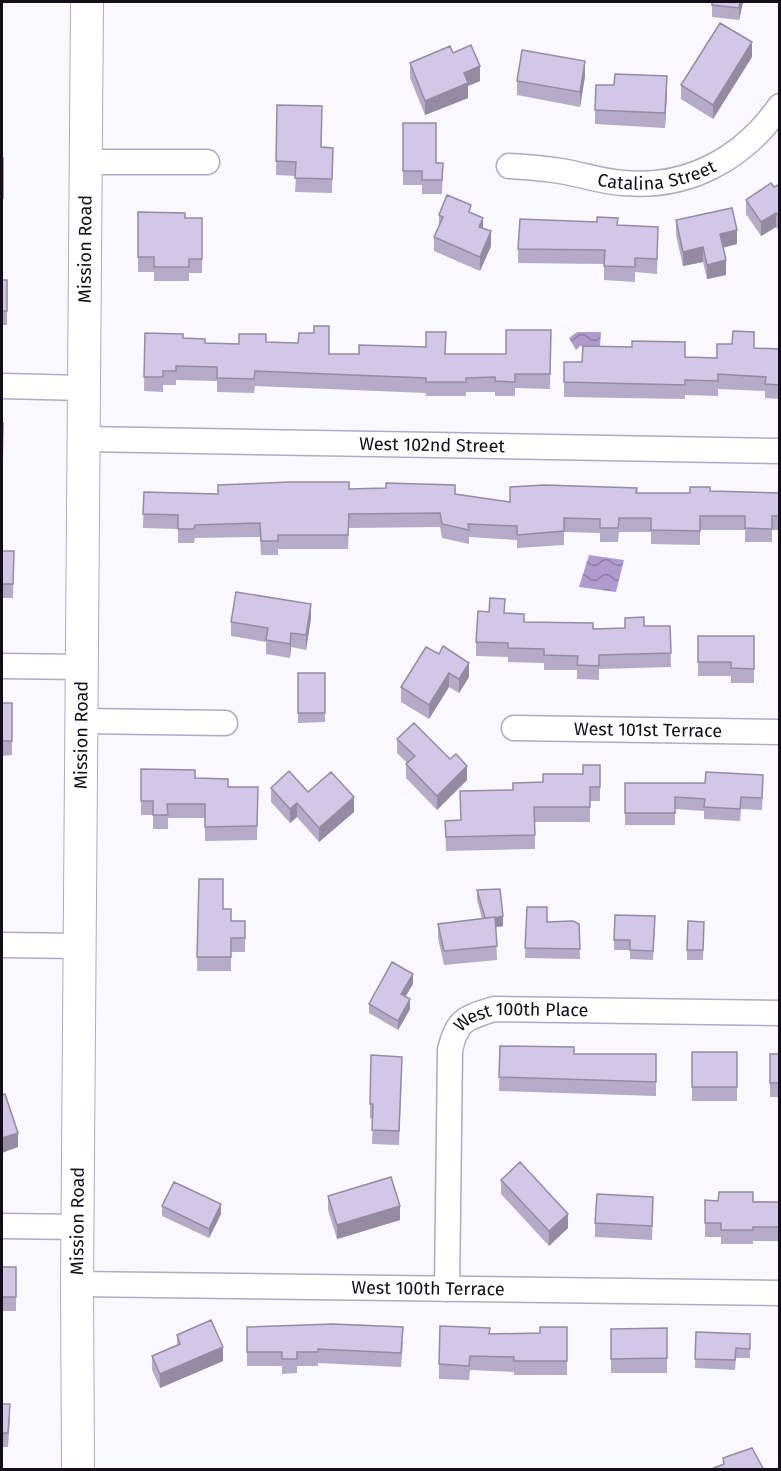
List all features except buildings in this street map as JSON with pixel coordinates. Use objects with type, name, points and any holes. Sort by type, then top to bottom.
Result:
[{"type":"main road","name":"Mission Road","points":[[78,1470],[77,1284],[87,2]]},
{"type":"street","name":"Catalina Street","points":[[509,166],[560,171],[622,183],[670,182],[704,172],[731,158],[768,123],[780,106]]},
{"type":"street","points":[[86,162],[207,162]]},
{"type":"street","points":[[2,386],[84,388]]},
{"type":"street","name":"West 102nd Street","points":[[84,439],[780,451]]},
{"type":"street","points":[[2,666],[83,667]]},
{"type":"street","points":[[82,721],[225,723]]},
{"type":"street","name":"West 101st Terrace","points":[[514,728],[780,732]]},
{"type":"street","points":[[2,945],[80,946]]},
{"type":"street","name":"West 100th Place","points":[[447,1289],[450,1050],[454,1032],[465,1018],[494,1009],[780,1013]]},
{"type":"street","points":[[2,1226],[78,1227]]},
{"type":"street","name":"West 100th Terrace","points":[[77,1284],[780,1293]]},
{"type":"water","points":[[577,332],[601,332],[600,347],[580,346],[576,350],[569,338]]},
{"type":"water","points":[[589,555],[624,560],[616,592],[579,587]]}]
